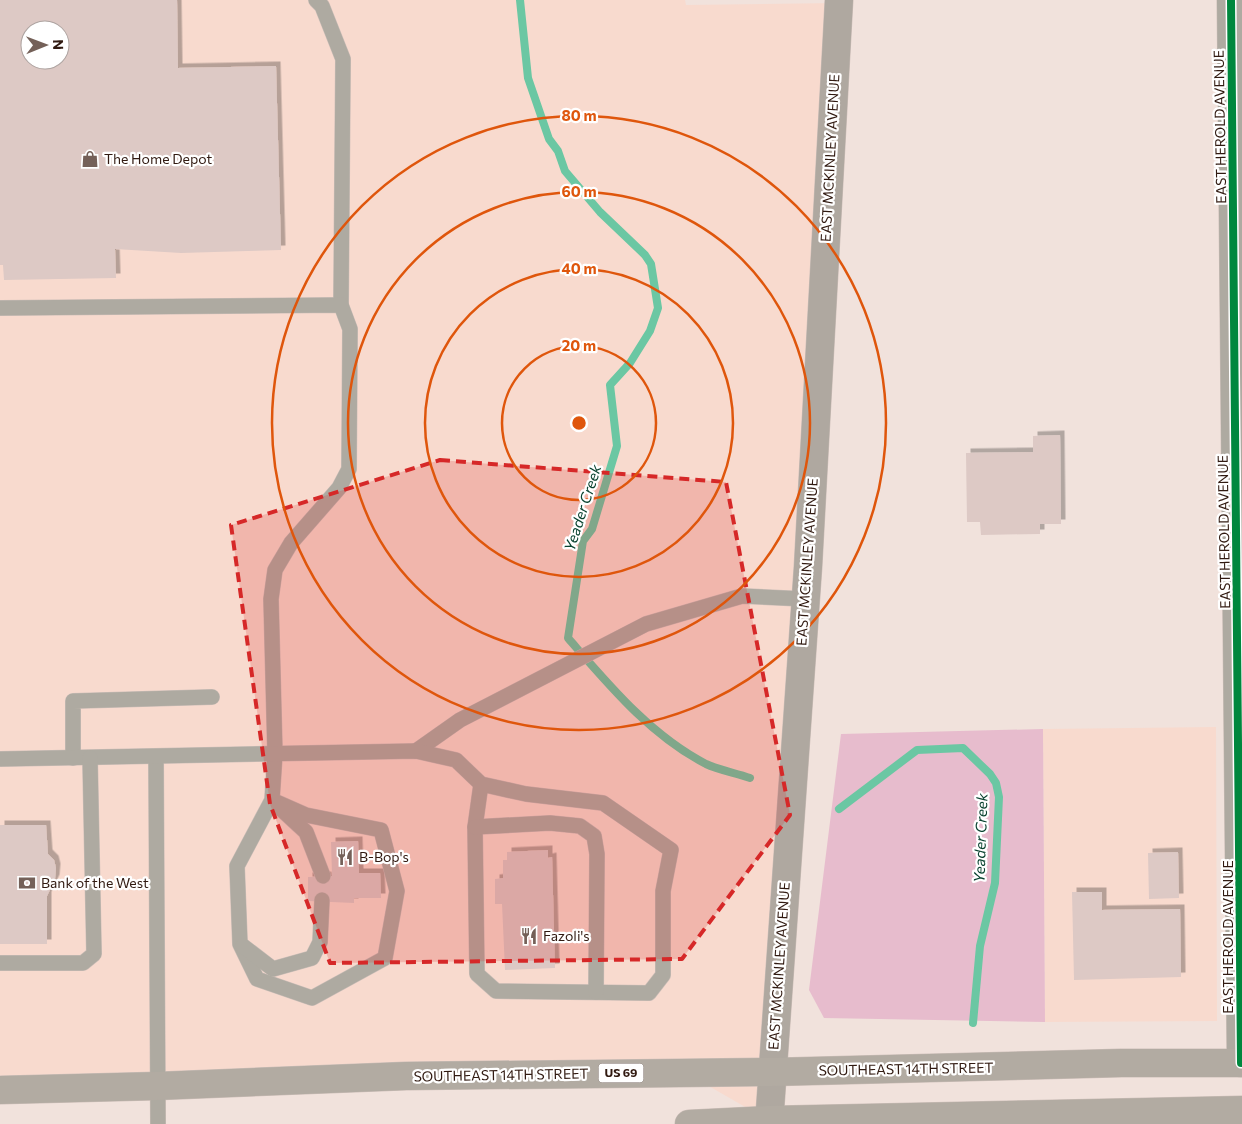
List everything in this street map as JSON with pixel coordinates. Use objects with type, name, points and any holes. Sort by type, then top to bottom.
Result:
[{"type":"main road","name":"EAST MCKINLEY AVENUE","points":[[769,1122],[805,598],[839,0]]},
{"type":"main road","name":"SOUTHEAST 14TH STREET","points":[[0,1090],[406,1076],[772,1072],[1121,1063],[1242,1063]]},
{"type":"main road","points":[[689,1124],[1242,1110]]},
{"type":"street","name":"EAST HEROLD AVENUE","points":[[1231,0],[1242,1063]]},
{"type":"lane","points":[[272,800],[306,815],[381,830],[397,891],[385,958],[312,998],[257,979],[240,944],[238,866],[272,800],[275,754],[271,599],[275,570],[291,543],[339,488],[349,469],[350,329],[341,305],[343,59],[322,6],[316,0]]},
{"type":"lane","points":[[0,308],[341,305]]},
{"type":"lane","points":[[416,751],[460,720],[646,624],[742,596],[805,598]]},
{"type":"lane","points":[[73,758],[73,701],[212,697]]},
{"type":"lane","points":[[0,759],[416,751],[456,760],[481,784],[526,794],[603,803],[671,850],[662,890],[663,974],[649,993],[496,991],[477,974],[475,827],[481,784]]},
{"type":"lane","points":[[156,757],[158,1124]]},
{"type":"lane","points":[[0,963],[83,964],[94,954],[90,758]]},
{"type":"lane","points":[[272,800],[306,832],[323,876]]},
{"type":"lane","points":[[475,827],[550,823],[580,826],[594,836],[597,854],[596,992]]},
{"type":"lane","points":[[240,944],[273,969],[312,958],[320,942],[322,900]]},
{"type":"highlighted area","points":[[440,460],[726,482],[790,815],[682,959],[330,963],[270,804],[231,525]]},
{"type":"shaded area","points":[[0,0],[685,0],[686,5],[839,3],[769,1120],[1242,1109],[1242,1124],[689,1124],[768,1120],[686,1073],[0,1090]]},
{"type":"shaded area","points":[[1216,727],[1217,1021],[1045,1022],[1043,729]]},
{"type":"shaded area","points":[[1043,729],[1045,1022],[824,1018],[809,990],[841,734]]},
{"type":"building","name":"The Home Depot","points":[[0,0],[177,0],[178,68],[276,66],[281,250],[181,253],[115,249],[116,278],[4,280],[3,265],[0,265]]},
{"type":"building","points":[[1060,435],[1061,524],[1040,524],[1040,534],[981,535],[980,522],[967,522],[966,453],[1033,452],[1033,436]]},
{"type":"building","name":"Bank of the West","points":[[0,825],[46,825],[48,854],[54,860],[56,868],[55,879],[47,896],[47,944],[0,944]]},
{"type":"building","name":"B-Bop's","points":[[358,841],[359,873],[380,873],[381,898],[354,898],[354,903],[308,901],[308,877],[332,876],[331,842]]},
{"type":"building","name":"Fazoli's","points":[[548,850],[548,858],[552,857],[555,968],[505,970],[502,904],[495,904],[495,879],[503,878],[503,860],[507,860],[507,852]]},
{"type":"building","points":[[1178,852],[1179,898],[1149,899],[1148,853]]},
{"type":"building","points":[[1072,892],[1102,892],[1102,910],[1180,909],[1181,977],[1074,980]]},
{"type":"waterway","name":"Yeader Creek","points":[[520,0],[528,78],[549,139],[558,151],[565,171],[600,212],[645,255],[651,264],[658,308],[650,331],[630,363],[610,385],[617,446],[592,529],[583,541],[568,638],[631,708],[667,739],[706,764],[750,778]]},
{"type":"waterway","name":"Yeader Creek","points":[[839,809],[917,750],[963,748],[990,774],[996,783],[999,797],[995,883],[980,946],[973,1023]]},
{"type":"cycle path","points":[[1231,0],[1241,1063]]},
{"type":"place","name":"The Home Depot","points":[[90,159]]},
{"type":"place","name":"B-Bop's","points":[[345,857]]},
{"type":"place","name":"Bank of the West","points":[[27,883]]},
{"type":"place","name":"Fazoli's","points":[[529,936]]}]
